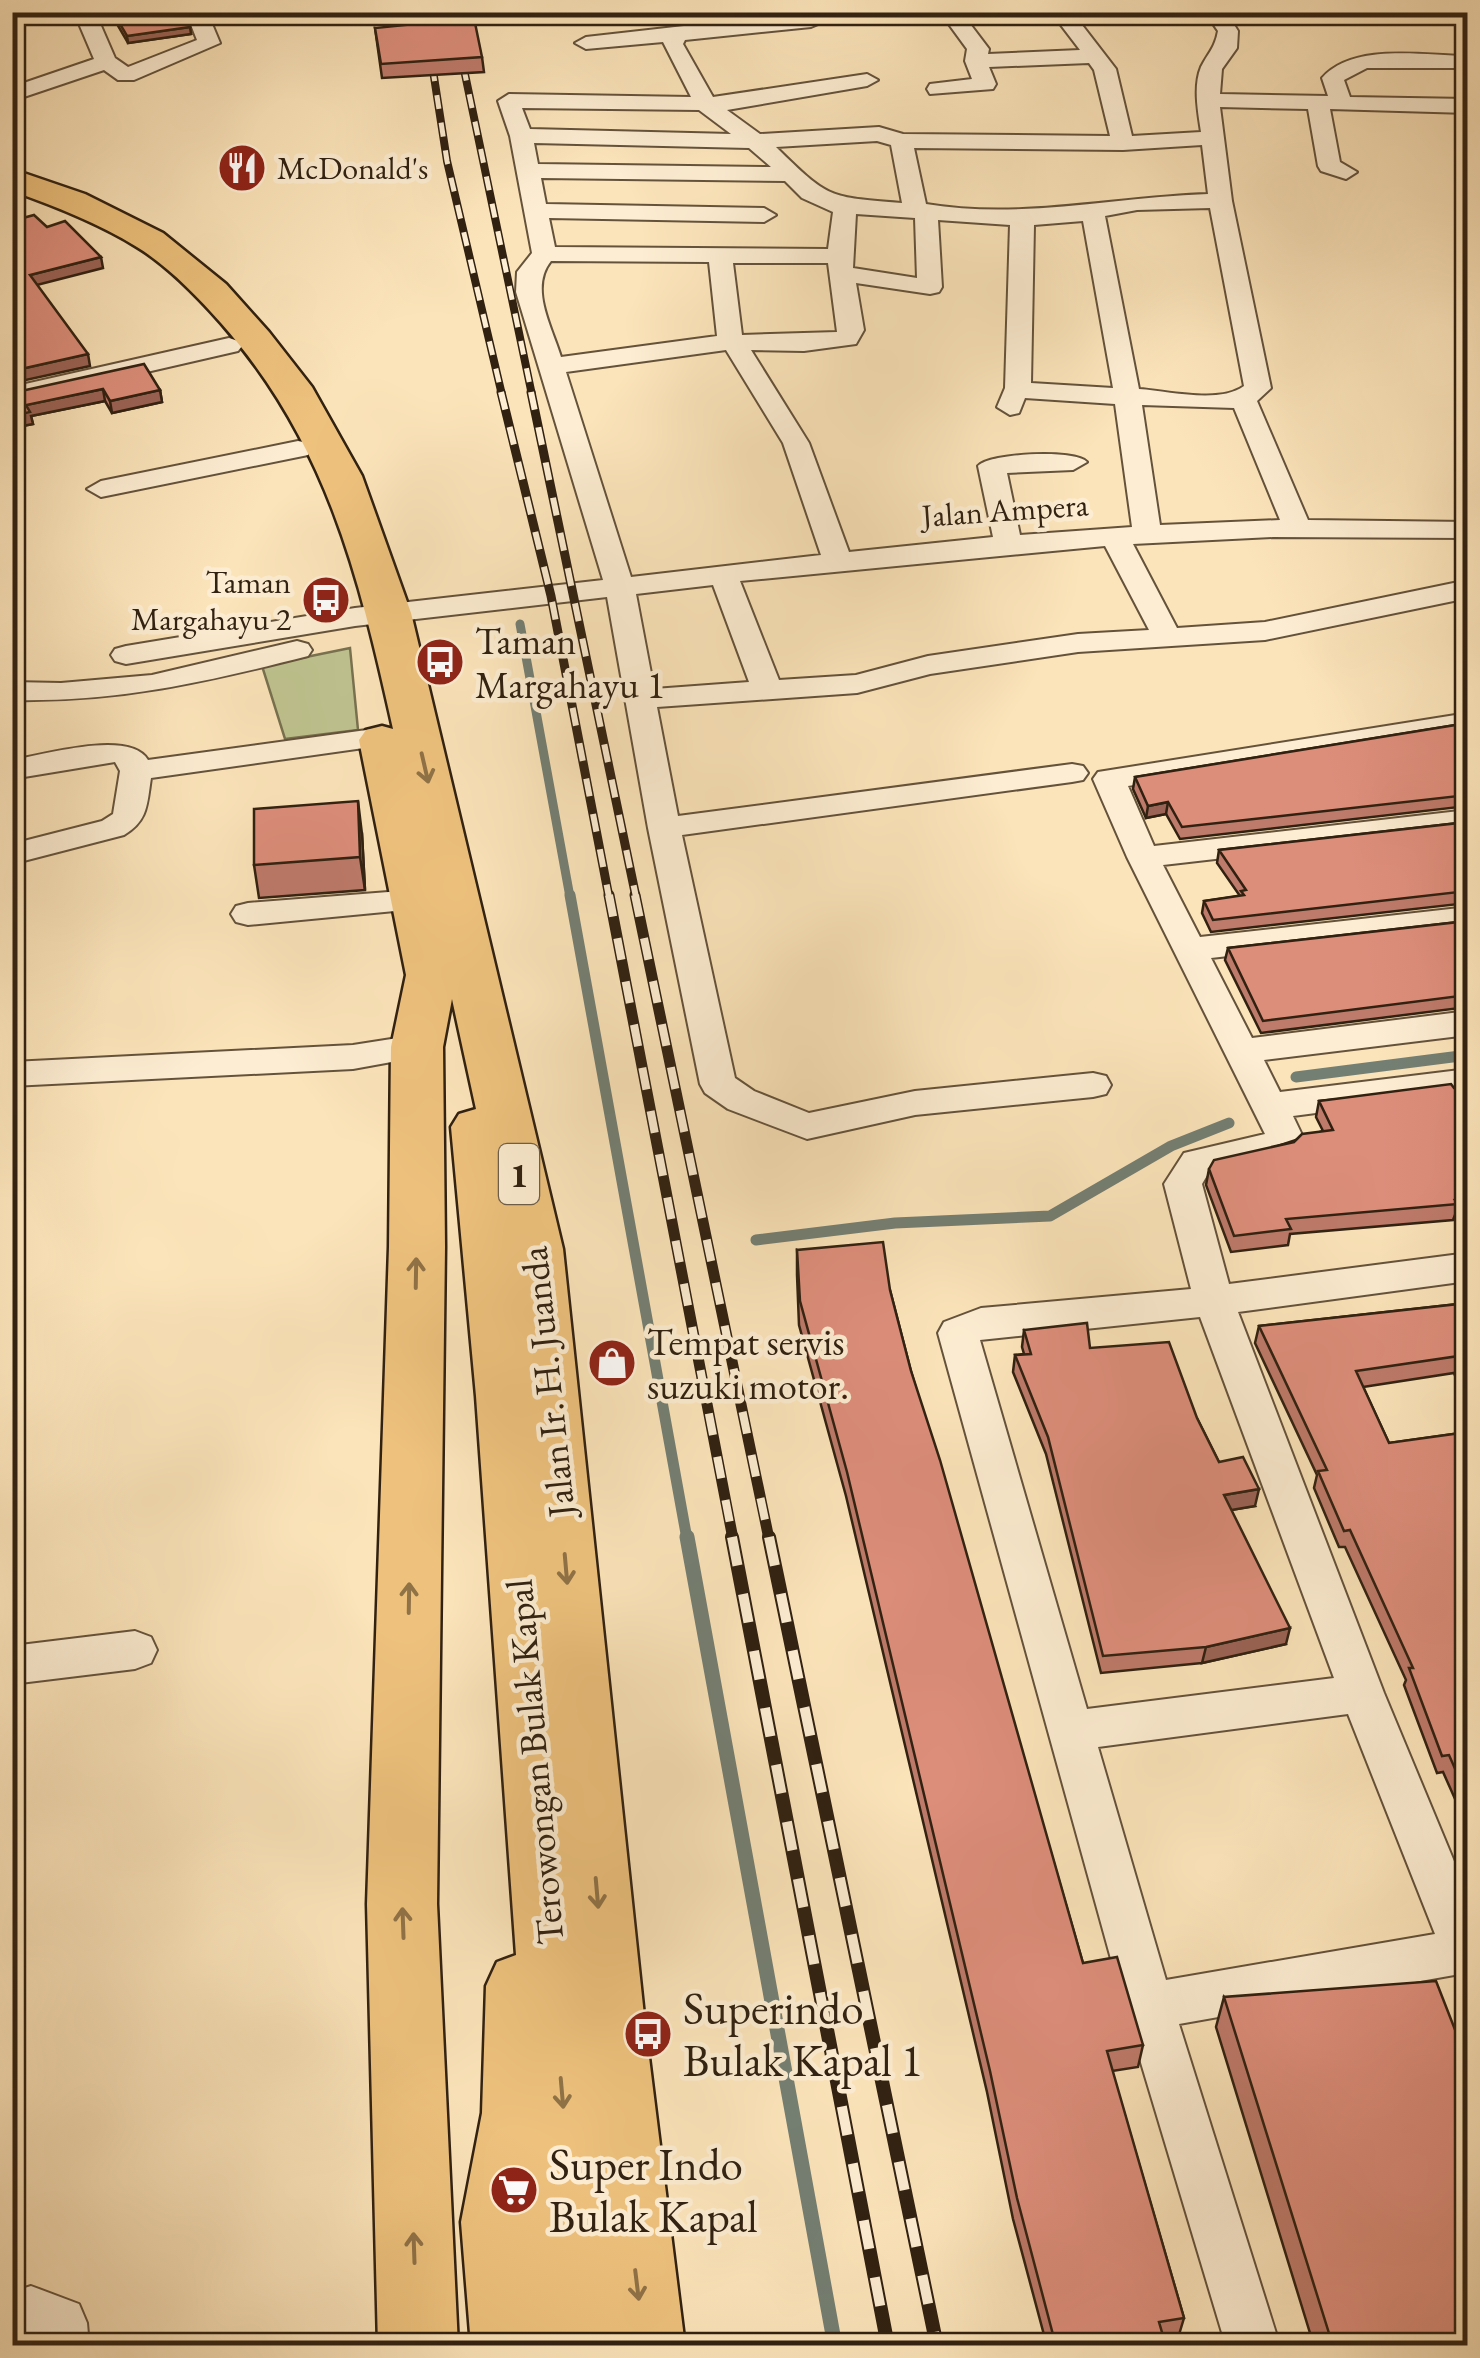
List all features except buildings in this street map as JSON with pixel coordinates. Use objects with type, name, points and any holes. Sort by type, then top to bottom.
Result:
[{"type":"highway","name":"Jalan Ir. H. Juanda","points":[[30,192],[111,237],[159,270],[229,346],[298,449],[370,622],[382,737],[433,891],[535,1249],[611,2044],[645,2346]]},
{"type":"highway","name":"Jalan Ir. H. Juanda","points":[[30,192],[151,240],[212,292],[293,387],[334,460],[433,891],[431,974],[385,1053],[417,1247],[402,1904],[418,2346]]},
{"type":"highway","name":"Terowongan Bulak Kapal","points":[[433,891],[506,1396],[584,2346]]},
{"type":"highway","name":"Terowongan Bulak Kapal","points":[[431,974],[479,1243],[499,1413],[523,2013],[519,2113],[500,2222],[512,2346]]},
{"type":"street","points":[[84,12],[106,62],[126,74],[209,44],[196,12]]},
{"type":"street","points":[[586,43],[683,25],[811,21],[820,19],[820,12]]},
{"type":"street","points":[[938,88],[985,84],[976,61],[978,49],[950,12]]},
{"type":"street","points":[[1061,12],[1112,84],[1123,143]]},
{"type":"street","points":[[1022,218],[1014,398],[1243,399],[1258,388],[1220,202],[1208,100],[1211,69],[1226,48],[1228,31],[1215,12]]},
{"type":"street","points":[[683,25],[672,44],[706,105],[823,202],[1022,218],[1093,213],[1137,203],[1220,202]]},
{"type":"street","points":[[976,61],[1092,56]]},
{"type":"street","points":[[12,95],[106,62]]},
{"type":"street","points":[[1346,172],[1330,166],[1333,78],[1353,65],[1468,62]]},
{"type":"street","points":[[867,80],[706,105],[509,101],[521,136],[544,254],[529,272],[528,292],[620,587],[664,828],[718,1084],[741,1100],[806,1126],[915,1104],[1093,1086]]},
{"type":"street","points":[[1208,100],[1468,106]]},
{"type":"street","points":[[521,136],[754,141],[879,134],[901,141],[1123,143],[1214,138]]},
{"type":"street","points":[[544,254],[765,253],[841,265],[930,287],[921,210],[901,141]]},
{"type":"street","points":[[528,171],[790,174]]},
{"type":"street","points":[[764,174],[765,253]]},
{"type":"street","points":[[551,366],[732,342],[804,343],[847,338],[851,330],[841,265],[845,206]]},
{"type":"street","points":[[537,211],[764,215]]},
{"type":"street","points":[[1093,213],[1128,399],[1147,536]]},
{"type":"street","points":[[720,254],[726,327],[796,443],[836,558]]},
{"type":"street","points":[[12,395],[229,346]]},
{"type":"street","points":[[1243,399],[1298,530]]},
{"type":"street","points":[[101,489],[298,449]]},
{"type":"street","points":[[1008,544],[992,466],[1073,462]]},
{"type":"street","name":"Jalan Ampera","points":[[370,622],[836,558],[1114,537],[1370,526],[1468,530]]},
{"type":"street","points":[[1114,537],[1166,636]]},
{"type":"street","points":[[724,574],[768,692]]},
{"type":"street","points":[[640,699],[857,684],[928,665],[1078,643],[1265,631],[1468,590]]},
{"type":"street","points":[[126,655],[370,622]]},
{"type":"street","points":[[12,690],[61,692],[152,684],[370,622]]},
{"type":"street","points":[[1090,776],[1121,758],[1182,745],[1383,711],[1468,703]]},
{"type":"street","points":[[664,828],[1090,776],[1468,722]]},
{"type":"street","points":[[136,771],[382,737]]},
{"type":"street","points":[[12,770],[119,752],[132,758],[136,771],[128,819],[112,828],[12,854]]},
{"type":"street","points":[[1090,776],[1143,857],[1285,1136],[1282,1141],[1197,1162],[1183,1184],[1214,1300],[1362,1693],[1467,1954],[1149,2006]]},
{"type":"street","points":[[1143,857],[1468,820]]},
{"type":"street","points":[[248,914],[433,891]]},
{"type":"street","points":[[1189,949],[1468,918]]},
{"type":"street","points":[[1242,1051],[1468,1023]]},
{"type":"street","points":[[12,1074],[385,1053]]},
{"type":"street","points":[[1271,1106],[1468,1080]]},
{"type":"street","points":[[1253,2346],[1149,2006],[958,1333],[981,1322],[1214,1300],[1468,1267]]},
{"type":"street","points":[[12,1665],[135,1650]]},
{"type":"street","points":[[1070,1731],[1362,1693]]},
{"type":"street","points":[[12,2319],[32,2312],[60,2323],[62,2346]]},
{"type":"green space","points":[[350,648],[358,730],[285,739],[262,666]]},
{"type":"waterway","points":[[520,624],[570,897]]},
{"type":"waterway","points":[[570,895],[687,1539]]},
{"type":"waterway","points":[[1296,1077],[1468,1055]]},
{"type":"waterway","points":[[756,1240],[895,1223],[1050,1216],[1171,1146],[1229,1123]]},
{"type":"waterway","points":[[687,1537],[835,2346]]},
{"type":"railway","points":[[424,12],[447,161],[502,395]]},
{"type":"railway","points":[[452,12],[532,395]]},
{"type":"railway","points":[[501,392],[551,596],[609,897]]},
{"type":"railway","points":[[531,392],[636,897]]},
{"type":"railway","points":[[609,895],[733,1539]]},
{"type":"railway","points":[[635,895],[769,1539]]},
{"type":"railway","points":[[732,1537],[888,2346]]},
{"type":"railway","points":[[769,1537],[937,2346]]},
{"type":"place","name":"McDonald's","points":[[242,168]]},
{"type":"place","name":"Taman Margahayu 2","points":[[326,600]]},
{"type":"place","name":"Taman Margahayu 1","points":[[440,662]]},
{"type":"place","name":"Tempat servis suzuki motor.","points":[[612,1363]]},
{"type":"place","name":"Superindo Bulak Kapal 1","points":[[648,2034]]},
{"type":"place","name":"Super Indo Bulak Kapal","points":[[514,2190]]}]
